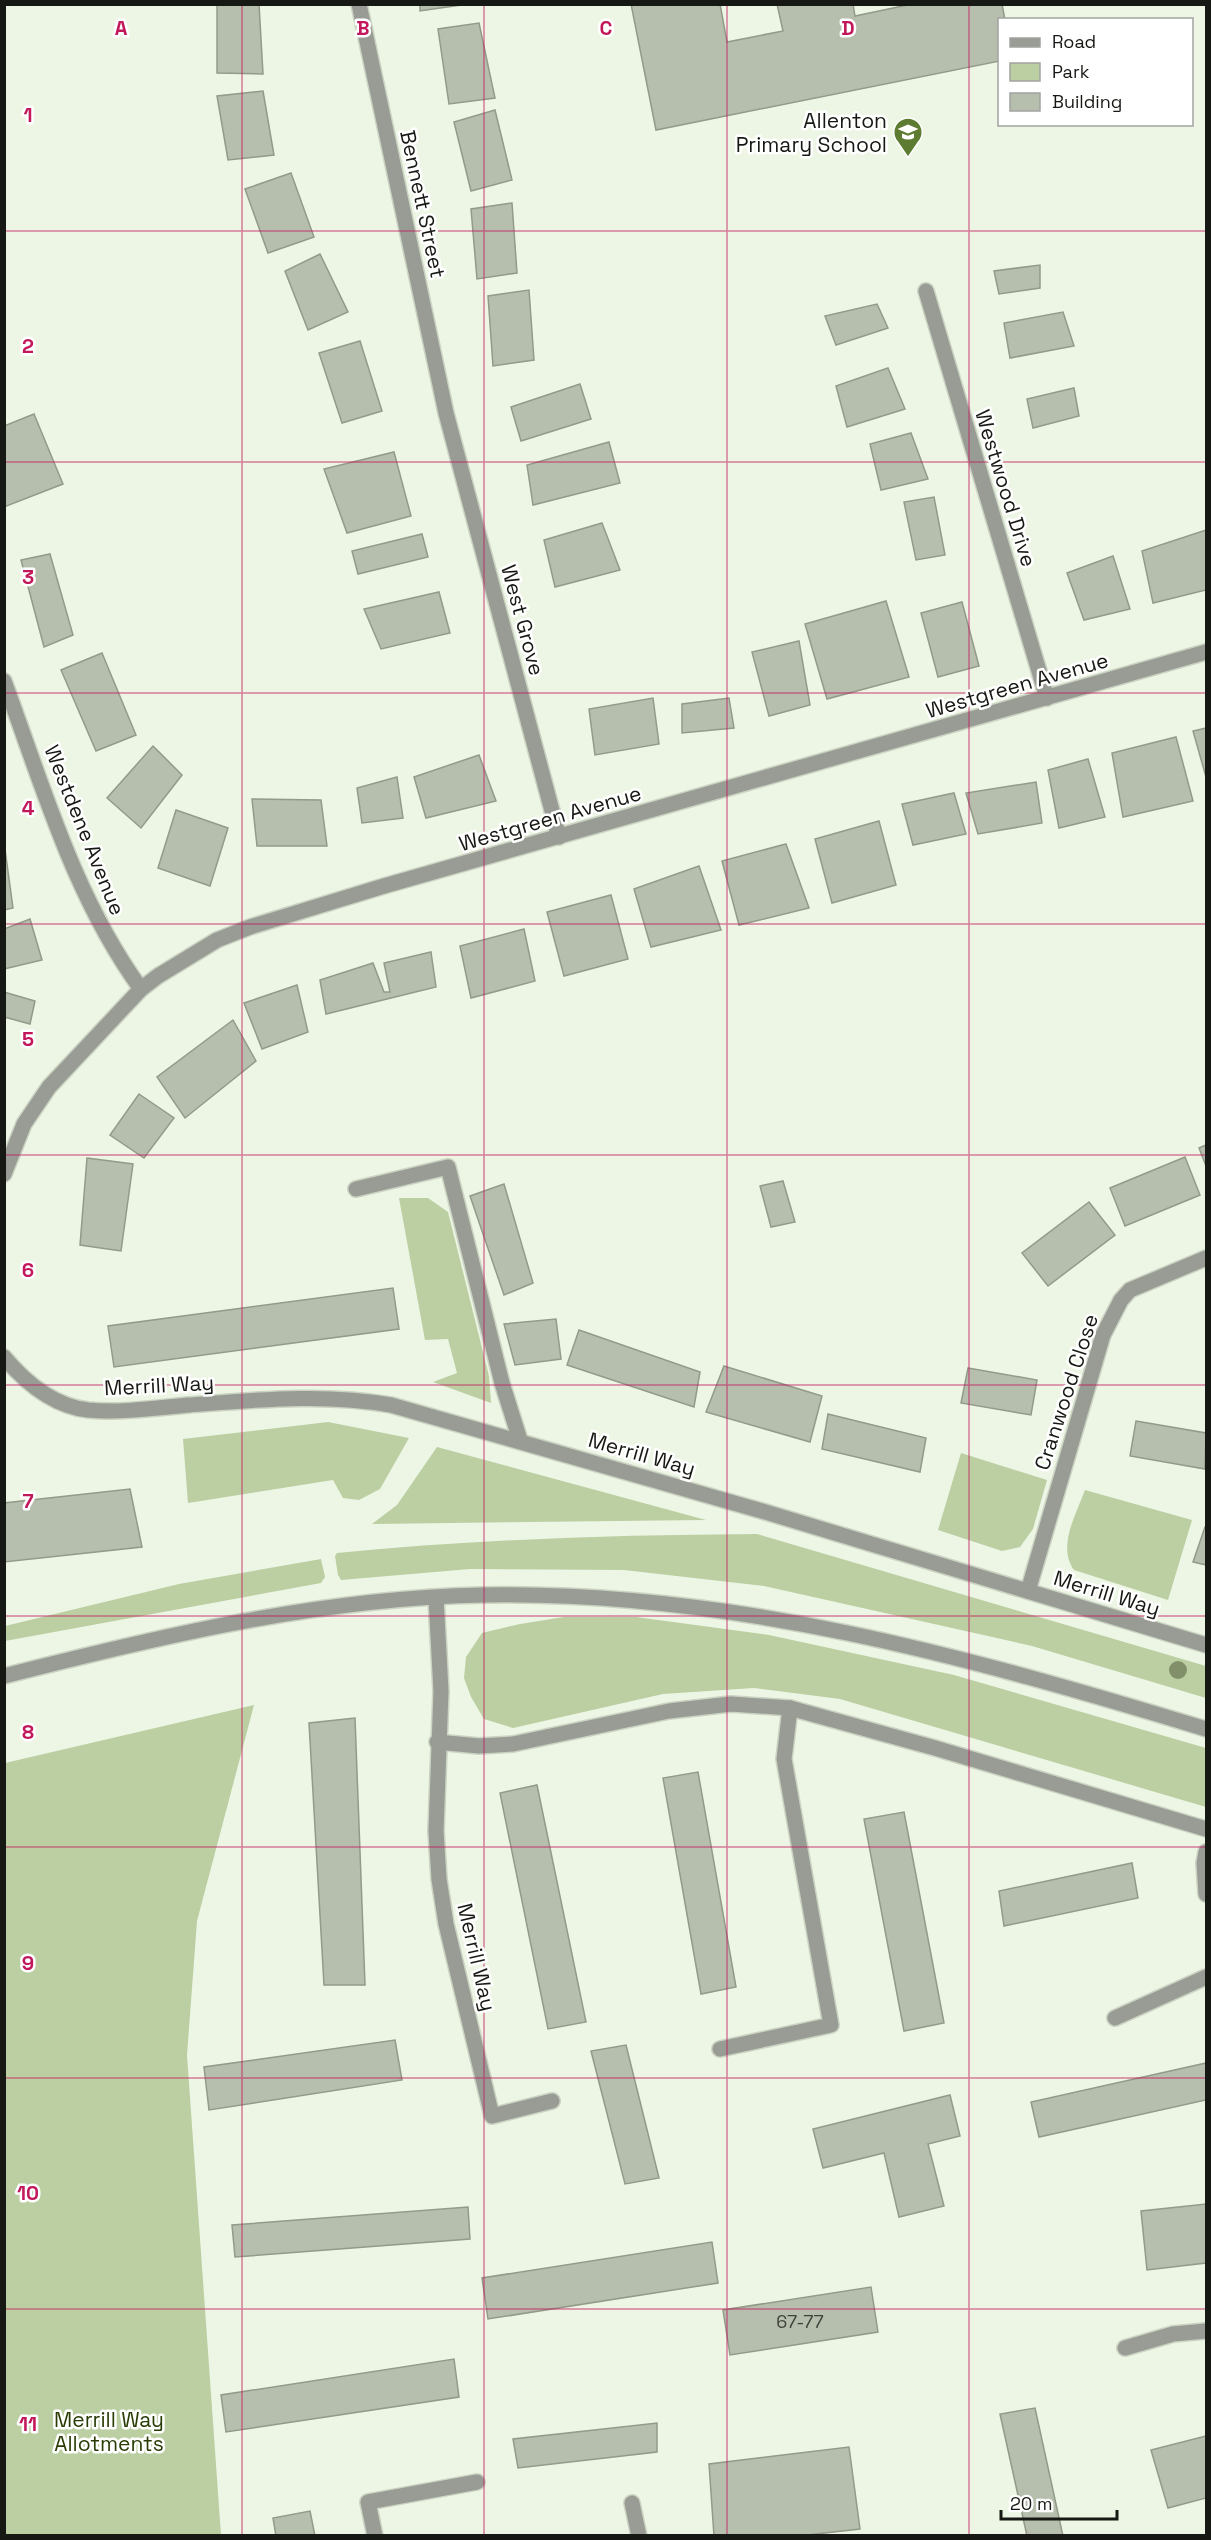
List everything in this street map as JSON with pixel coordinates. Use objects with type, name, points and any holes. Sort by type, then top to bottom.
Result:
[{"type":"street","name":"Bennett Street","points":[[359,4],[446,413]]},
{"type":"street","name":"Westwood Drive","points":[[926,291],[1047,698]]},
{"type":"street","name":"West Grove","points":[[446,413],[559,837]]},
{"type":"street","name":"Westgreen Avenue","points":[[4,1174],[24,1124],[33,1108],[50,1087],[141,988],[187,956],[217,940],[250,927],[395,883],[1206,652]]},
{"type":"street","name":"Westdene Avenue","points":[[4,681],[82,890],[121,961],[141,988]]},
{"type":"street","points":[[356,1189],[448,1167],[502,1383],[520,1440]]},
{"type":"street","name":"Cranwood Close","points":[[1028,1591],[1100,1346],[1112,1315],[1130,1290],[1206,1258]]},
{"type":"street","name":"Merrill Way","points":[[4,1357],[23,1377],[53,1397],[87,1410],[129,1410],[279,1400],[358,1399],[430,1414],[1206,1645]]},
{"type":"street","points":[[4,1676],[122,1646],[316,1610],[482,1595],[626,1600],[700,1606],[814,1624],[917,1647],[1120,1702],[1206,1729]]},
{"type":"street","name":"Merrill Way","points":[[436,1598],[441,1691],[436,1831],[439,1879],[446,1924],[492,2116],[552,2101]]},
{"type":"street","points":[[438,1742],[479,1746],[513,1744],[669,1712],[730,1704],[790,1708],[934,1748],[1206,1829]]},
{"type":"street","points":[[720,2049],[831,2025],[784,1759],[790,1708]]},
{"type":"street","points":[[1206,1852],[1204,1863],[1206,1894]]},
{"type":"street","points":[[1115,2018],[1206,1977]]},
{"type":"street","points":[[1125,2348],[1173,2334],[1206,2331]]},
{"type":"street","points":[[375,2535],[368,2502],[477,2482]]},
{"type":"street","points":[[632,2503],[639,2535]]},
{"type":"green space","points":[[399,1198],[428,1198],[448,1212],[489,1376],[491,1403],[433,1382],[457,1373],[448,1339],[425,1340]]},
{"type":"green space","points":[[328,1422],[409,1438],[380,1489],[359,1500],[343,1498],[333,1480],[188,1503],[183,1439]]},
{"type":"green space","points":[[437,1447],[706,1520],[372,1524],[397,1505]]},
{"type":"green space","points":[[961,1453],[1047,1480],[1033,1529],[1020,1547],[1002,1551],[938,1530]]},
{"type":"green space","points":[[1085,1490],[1192,1520],[1168,1600],[1074,1570],[1069,1561],[1068,1541],[1073,1520]]},
{"type":"green space","points":[[757,1534],[1206,1666],[1206,1698],[1032,1646],[764,1586],[624,1570],[470,1569],[341,1580],[335,1556],[337,1553],[389,1548],[494,1541]]},
{"type":"green space","points":[[321,1559],[325,1577],[321,1583],[5,1641],[5,1626],[179,1584]]},
{"type":"green space","points":[[564,1617],[636,1617],[769,1635],[954,1675],[1206,1748],[1206,1807],[840,1699],[754,1688],[663,1694],[513,1728],[484,1719],[471,1697],[464,1678],[466,1657],[482,1633]]},
{"type":"green space","name":"Merrill Way Allotments","points":[[254,1705],[197,1921],[187,2055],[221,2535],[5,2535],[5,1763]]},
{"type":"building","points":[[217,4],[259,4],[263,74],[217,73]]},
{"type":"building","points":[[420,4],[461,4],[461,5],[420,11]]},
{"type":"building","points":[[631,4],[720,4],[727,42],[783,31],[777,4],[853,4],[855,16],[912,4],[1002,4],[1005,18],[998,18],[998,61],[656,130]]},
{"type":"building","points":[[479,23],[495,98],[449,104],[438,29]]},
{"type":"building","points":[[263,91],[274,155],[228,160],[217,96]]},
{"type":"building","points":[[495,110],[512,180],[471,191],[454,122]]},
{"type":"building","points":[[291,173],[314,237],[268,253],[245,189]]},
{"type":"building","points":[[512,203],[517,273],[477,279],[471,209]]},
{"type":"building","points":[[320,254],[348,312],[308,330],[285,271]]},
{"type":"building","points":[[1040,265],[1040,288],[999,294],[994,271]]},
{"type":"building","points":[[529,290],[534,360],[493,366],[488,296]]},
{"type":"building","points":[[877,304],[888,328],[836,345],[825,316]]},
{"type":"building","points":[[1063,312],[1074,346],[1010,358],[1004,323]]},
{"type":"building","points":[[360,341],[382,411],[342,423],[319,353]]},
{"type":"building","points":[[888,368],[905,409],[847,427],[836,386]]},
{"type":"building","points":[[580,384],[591,419],[521,441],[511,407]]},
{"type":"building","points":[[1074,388],[1079,416],[1033,428],[1027,399]]},
{"type":"building","points":[[34,414],[63,484],[4,507],[4,426]]},
{"type":"building","points":[[911,433],[928,479],[881,490],[870,444]]},
{"type":"building","points":[[609,442],[620,483],[533,505],[527,465]]},
{"type":"building","points":[[394,452],[411,516],[347,533],[324,469]]},
{"type":"building","points":[[934,497],[945,555],[916,560],[904,502]]},
{"type":"building","points":[[602,523],[620,570],[555,587],[544,540]]},
{"type":"building","points":[[1206,530],[1206,590],[1153,603],[1142,551]]},
{"type":"building","points":[[422,534],[428,557],[358,574],[352,551]]},
{"type":"building","points":[[50,554],[73,635],[44,647],[21,560]]},
{"type":"building","points":[[1113,556],[1130,609],[1084,620],[1067,573]]},
{"type":"building","points":[[439,592],[450,633],[381,649],[364,609]]},
{"type":"building","points":[[886,601],[909,677],[827,699],[805,624]]},
{"type":"building","points":[[962,602],[979,666],[938,677],[921,613]]},
{"type":"building","points":[[799,641],[810,705],[769,716],[752,652]]},
{"type":"building","points":[[102,653],[136,735],[96,751],[61,670]]},
{"type":"building","points":[[653,698],[659,744],[595,755],[589,709]]},
{"type":"building","points":[[729,698],[734,728],[682,733],[682,704]]},
{"type":"building","points":[[1206,728],[1206,777],[1193,731]]},
{"type":"building","points":[[1176,737],[1193,801],[1123,817],[1112,753]]},
{"type":"building","points":[[153,746],[182,775],[141,828],[107,798]]},
{"type":"building","points":[[479,755],[496,801],[426,818],[414,777]]},
{"type":"building","points":[[1088,759],[1105,817],[1059,828],[1048,770]]},
{"type":"building","points":[[397,777],[403,818],[362,823],[357,788]]},
{"type":"building","points":[[1036,782],[1042,823],[978,834],[966,793]]},
{"type":"building","points":[[954,793],[966,834],[913,845],[902,804]]},
{"type":"building","points":[[252,799],[321,800],[327,846],[257,846]]},
{"type":"building","points":[[176,810],[228,828],[210,886],[158,868]]},
{"type":"building","points":[[879,821],[896,885],[832,903],[815,839]]},
{"type":"building","points":[[4,842],[13,908],[4,910]]},
{"type":"building","points":[[786,844],[809,908],[739,925],[722,861]]},
{"type":"building","points":[[699,866],[721,930],[651,947],[634,889]]},
{"type":"building","points":[[611,895],[628,959],[564,976],[547,912]]},
{"type":"building","points":[[30,919],[42,960],[4,969],[4,929]]},
{"type":"building","points":[[524,929],[535,981],[471,998],[460,946]]},
{"type":"building","points":[[431,952],[436,987],[326,1014],[320,980],[373,963],[384,992],[390,992],[384,963]]},
{"type":"building","points":[[297,985],[308,1032],[262,1049],[244,1003]]},
{"type":"building","points":[[4,992],[35,1001],[30,1024],[4,1017]]},
{"type":"building","points":[[233,1020],[256,1061],[185,1118],[157,1077]]},
{"type":"building","points":[[139,1094],[174,1118],[144,1158],[110,1135]]},
{"type":"building","points":[[1206,1145],[1206,1166],[1199,1148]]},
{"type":"building","points":[[1185,1157],[1200,1195],[1125,1226],[1110,1188]]},
{"type":"building","points":[[87,1158],[133,1164],[121,1251],[80,1245]]},
{"type":"building","points":[[783,1181],[795,1222],[771,1227],[760,1186]]},
{"type":"building","points":[[504,1184],[533,1283],[504,1295],[470,1196]]},
{"type":"building","points":[[1089,1202],[1115,1235],[1048,1286],[1022,1253]]},
{"type":"building","points":[[393,1288],[399,1329],[114,1367],[108,1326]]},
{"type":"building","points":[[556,1319],[561,1359],[515,1365],[504,1324]]},
{"type":"building","points":[[579,1330],[700,1372],[694,1407],[567,1365]]},
{"type":"building","points":[[724,1366],[822,1396],[810,1442],[706,1412]]},
{"type":"building","points":[[968,1368],[1037,1380],[1031,1415],[961,1403]]},
{"type":"building","points":[[828,1414],[926,1438],[920,1472],[822,1449]]},
{"type":"building","points":[[1136,1421],[1206,1433],[1205,1469],[1130,1456]]},
{"type":"building","points":[[130,1489],[142,1547],[4,1562],[4,1503]]},
{"type":"building","points":[[1206,1527],[1206,1565],[1193,1562]]},
{"type":"building","points":[[355,1718],[365,1985],[324,1985],[309,1723]]},
{"type":"building","points":[[698,1772],[736,1987],[701,1994],[663,1778]]},
{"type":"building","points":[[537,1785],[586,2022],[548,2029],[500,1793]]},
{"type":"building","points":[[904,1812],[944,2023],[904,2031],[864,1819]]},
{"type":"building","points":[[1132,1863],[1138,1898],[1004,1926],[999,1891]]},
{"type":"building","points":[[395,2040],[402,2080],[209,2110],[204,2067]]},
{"type":"building","points":[[626,2045],[659,2178],[625,2184],[591,2051]]},
{"type":"building","points":[[1206,2063],[1206,2100],[1039,2137],[1031,2102]]},
{"type":"building","points":[[950,2095],[960,2136],[928,2144],[944,2206],[899,2217],[884,2153],[823,2168],[813,2129]]},
{"type":"building","points":[[1206,2204],[1206,2263],[1147,2270],[1141,2211]]},
{"type":"building","points":[[468,2207],[470,2239],[235,2257],[232,2225]]},
{"type":"building","points":[[712,2242],[718,2283],[488,2319],[482,2278]]},
{"type":"building","points":[[871,2287],[878,2332],[730,2355],[723,2310]]},
{"type":"building","points":[[454,2359],[459,2397],[226,2432],[221,2395]]},
{"type":"building","points":[[1035,2408],[1063,2536],[1027,2536],[1000,2414]]},
{"type":"building","points":[[657,2423],[657,2452],[518,2468],[513,2439]]},
{"type":"building","points":[[1206,2436],[1206,2498],[1168,2508],[1151,2450]]},
{"type":"building","points":[[849,2447],[860,2529],[798,2536],[714,2536],[709,2464]]},
{"type":"building","points":[[310,2511],[315,2536],[276,2536],[273,2518]]},
{"type":"place","name":"Allenton Primary School","points":[[908,158]]}]
